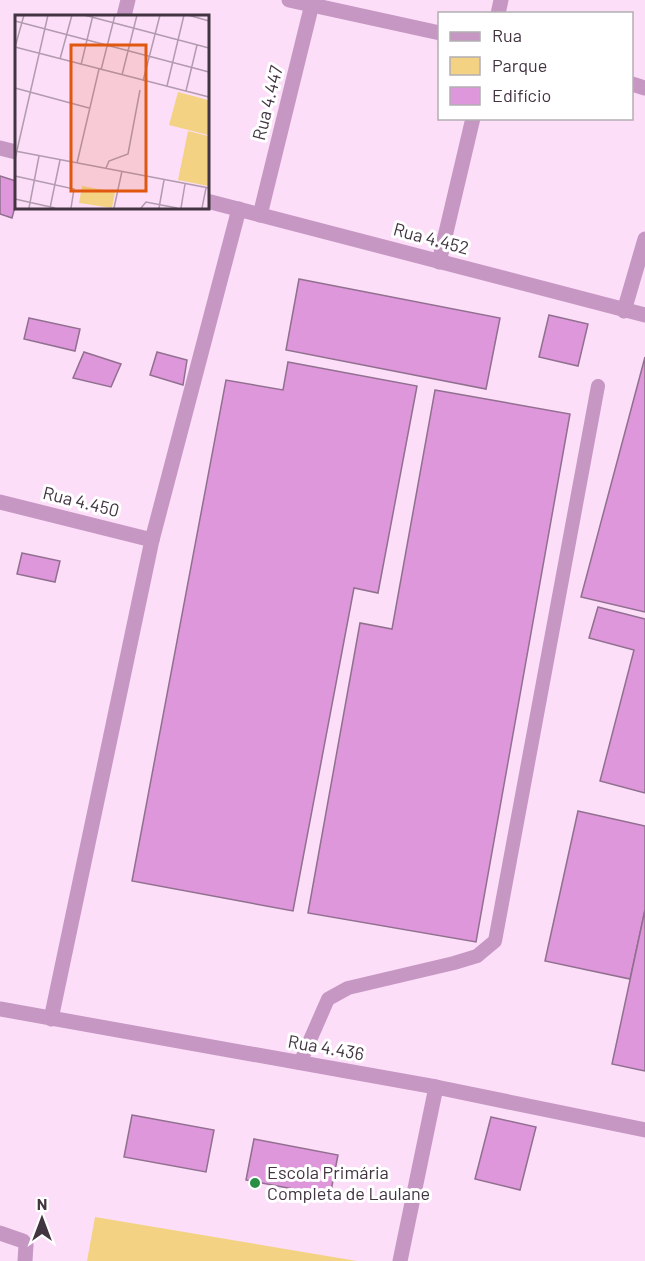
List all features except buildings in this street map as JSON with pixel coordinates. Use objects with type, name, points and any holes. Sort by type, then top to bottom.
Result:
[{"type":"street","points":[[124,15],[128,0]]},
{"type":"street","points":[[289,0],[312,3],[438,33]]},
{"type":"street","name":"Rua 4.447","points":[[260,215],[312,3]]},
{"type":"street","points":[[439,262],[473,120]]},
{"type":"street","points":[[0,148],[15,152]]},
{"type":"street","name":"Rua 4.452","points":[[208,201],[645,315]]},
{"type":"street","points":[[51,1019],[152,540],[239,209]]},
{"type":"street","points":[[624,311],[645,239]]},
{"type":"street","name":"Rua 4.450","points":[[0,502],[152,540]]},
{"type":"street","name":"Rua 4.436","points":[[0,1009],[436,1087],[645,1130]]},
{"type":"street","points":[[400,1261],[436,1087]]},
{"type":"street","points":[[0,1233],[23,1240],[26,1245],[25,1261]]},
{"type":"lane","points":[[300,1063],[328,999],[348,988],[477,956],[495,941],[598,386]]},
{"type":"green space","points":[[95,1217],[357,1261],[87,1261]]},
{"type":"place","name":"Escola Primária Completa de Laulane","points":[[255,1183]]}]
